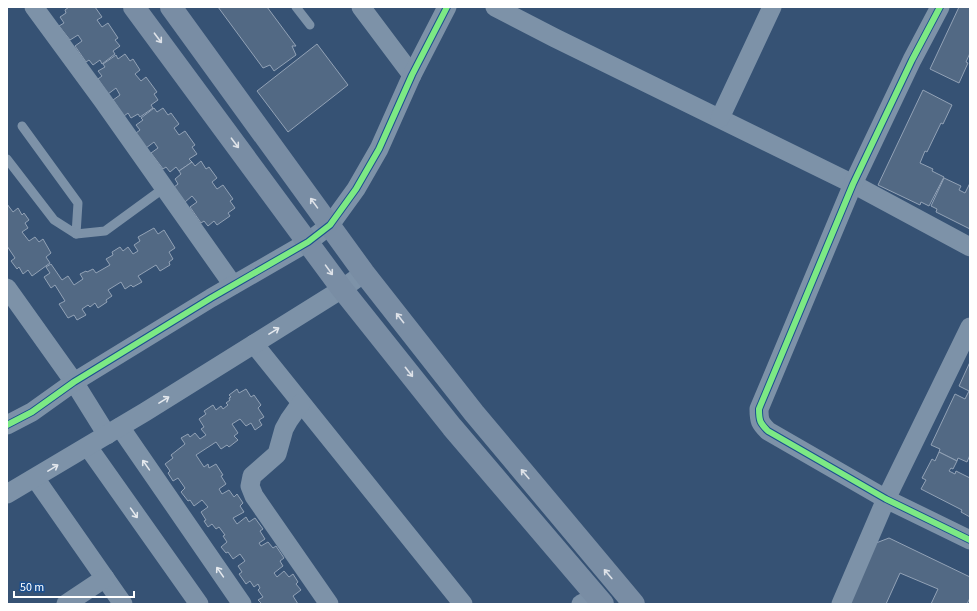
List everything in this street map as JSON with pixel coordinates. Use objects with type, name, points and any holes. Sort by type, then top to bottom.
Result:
[{"type":"main road","points":[[134,7],[342,289],[594,601]]},
{"type":"main road","points":[[171,7],[364,273],[474,413],[634,604]]},
{"type":"street","points":[[34,7],[103,101],[233,285]]},
{"type":"street","points":[[360,7],[412,75]]},
{"type":"street","points":[[7,425],[32,412],[74,382],[233,285],[308,242],[330,225],[356,189],[379,149],[412,75],[446,7]]},
{"type":"street","points":[[495,7],[853,184],[970,247]]},
{"type":"street","points":[[720,118],[772,7]]},
{"type":"street","points":[[940,7],[912,60],[853,184],[759,409],[759,417],[760,423],[768,431],[886,499],[970,540]]},
{"type":"street","points":[[7,494],[114,431],[342,289],[364,273]]},
{"type":"street","points":[[7,288],[74,382],[114,431],[242,604]]},
{"type":"street","points":[[841,604],[886,499],[970,326]]},
{"type":"street","points":[[254,344],[463,604]]},
{"type":"street","points":[[301,403],[286,424],[277,454],[256,472],[250,481],[250,486],[254,496],[330,604]]},
{"type":"street","points":[[88,447],[199,604]]},
{"type":"street","points":[[35,478],[123,604]]},
{"type":"street","points":[[66,604],[105,578]]},
{"type":"lane","points":[[296,7],[310,25]]},
{"type":"lane","points":[[22,126],[78,203],[76,234]]},
{"type":"lane","points":[[7,158],[54,220],[76,234],[105,231],[164,188]]},
{"type":"building","points":[[69,7],[95,7],[102,17],[97,20],[102,27],[108,23],[118,38],[115,40],[120,46],[113,51],[115,54],[102,64],[100,60],[93,65],[89,60],[86,62],[75,46],[82,41],[78,35],[70,40],[59,26],[64,23],[60,17],[66,13],[65,10]]},
{"type":"building","points":[[218,7],[267,7],[296,46],[292,46],[296,55],[274,71],[270,65],[263,68]]},
{"type":"building","points":[[959,7],[970,7],[970,53],[966,62],[968,63],[959,83],[930,69]]},
{"type":"building","points":[[317,44],[348,85],[288,132],[257,91]]},
{"type":"building","points":[[125,54],[130,61],[133,59],[140,70],[135,74],[141,81],[146,77],[157,92],[154,94],[158,100],[151,105],[153,108],[140,117],[138,114],[131,118],[128,113],[124,116],[113,100],[120,95],[116,88],[108,94],[98,79],[102,76],[98,71],[105,67],[103,64],[116,55],[118,59]]},
{"type":"building","points":[[923,90],[952,105],[943,124],[941,123],[927,152],[925,151],[920,163],[933,169],[932,171],[944,177],[929,206],[921,202],[920,205],[878,185]]},
{"type":"building","points":[[154,108],[157,112],[163,108],[168,115],[171,113],[179,124],[174,128],[179,135],[185,131],[195,145],[192,147],[197,154],[189,159],[192,162],[179,171],[176,167],[170,172],[166,167],[163,169],[151,153],[158,148],[154,142],[146,148],[136,133],[140,130],[136,125],[143,120],[141,118]]},
{"type":"building","points":[[201,161],[206,169],[209,167],[217,178],[212,182],[217,189],[223,185],[233,199],[230,201],[235,208],[228,213],[230,216],[217,225],[214,221],[208,226],[204,221],[201,223],[190,207],[197,202],[192,196],[185,202],[174,187],[178,184],[175,179],[181,174],[179,171],[192,162],[195,166]]},
{"type":"building","points":[[944,178],[961,186],[959,190],[965,193],[970,183],[970,229],[936,212],[937,209],[931,206]]},
{"type":"building","points":[[7,204],[13,212],[18,208],[22,215],[24,213],[29,220],[25,223],[28,228],[22,232],[29,241],[35,237],[39,242],[43,239],[51,253],[46,257],[50,263],[32,276],[28,270],[23,274],[19,267],[17,269],[11,261],[15,258],[7,246]]},
{"type":"building","points":[[154,228],[158,234],[164,230],[175,248],[169,252],[173,259],[169,262],[170,265],[160,271],[156,265],[138,276],[142,282],[133,287],[131,285],[125,289],[121,282],[108,290],[112,296],[106,300],[107,302],[98,308],[95,303],[90,307],[88,305],[82,309],[86,315],[77,320],[74,315],[68,318],[59,304],[65,301],[55,285],[51,288],[44,277],[50,273],[46,267],[51,264],[62,280],[68,276],[74,285],[83,279],[80,274],[93,269],[96,273],[110,265],[106,259],[113,255],[112,252],[120,247],[123,251],[128,247],[133,254],[138,251],[134,245],[140,241],[138,237]]},
{"type":"building","points":[[970,362],[970,455],[967,462],[958,458],[957,461],[939,452],[940,449],[931,445],[955,394],[965,399],[969,391],[959,386]]},
{"type":"building","points":[[237,389],[239,393],[246,389],[251,397],[254,395],[261,405],[258,408],[264,417],[259,420],[262,425],[255,430],[251,423],[246,426],[240,419],[232,424],[238,433],[234,436],[238,440],[229,447],[227,445],[221,449],[216,442],[196,455],[204,467],[208,464],[209,468],[216,464],[223,475],[221,476],[226,484],[219,489],[222,494],[229,490],[234,497],[237,494],[243,503],[240,506],[244,512],[233,518],[237,524],[246,517],[249,522],[255,518],[263,529],[260,531],[265,539],[259,543],[261,546],[268,542],[273,548],[276,546],[284,558],[280,561],[283,566],[274,573],[277,577],[284,571],[289,577],[293,574],[298,582],[296,584],[301,590],[293,596],[298,604],[262,604],[258,600],[263,597],[258,590],[260,588],[258,584],[254,587],[250,581],[246,584],[239,574],[242,572],[238,566],[245,561],[240,554],[233,559],[228,552],[226,553],[221,547],[227,542],[223,536],[225,535],[219,527],[216,529],[212,524],[208,527],[201,512],[208,507],[202,500],[194,506],[190,500],[188,501],[181,492],[185,488],[178,478],[173,481],[168,473],[170,471],[165,464],[173,458],[171,455],[185,444],[181,438],[188,434],[190,437],[195,433],[200,439],[206,435],[201,429],[204,427],[199,419],[206,414],[204,411],[213,405],[216,410],[221,406],[223,409],[228,405],[226,403],[231,397],[229,395]]},
{"type":"building","points":[[939,452],[957,461],[953,469],[951,468],[949,471],[955,474],[956,471],[970,478],[970,517],[961,512],[962,510],[921,489],[926,480],[922,478],[932,459],[935,461]]},
{"type":"building","points":[[889,538],[970,577],[970,598],[967,604],[931,604],[938,589],[900,573],[886,604],[846,604],[876,543]]},
{"type":"cycle path","points":[[7,425],[32,412],[74,382],[211,298],[308,242],[330,225],[356,189],[379,149],[412,75],[447,7]]},
{"type":"cycle path","points":[[940,7],[912,60],[853,184],[759,409],[759,413],[760,422],[768,431],[886,499],[970,540]]}]
